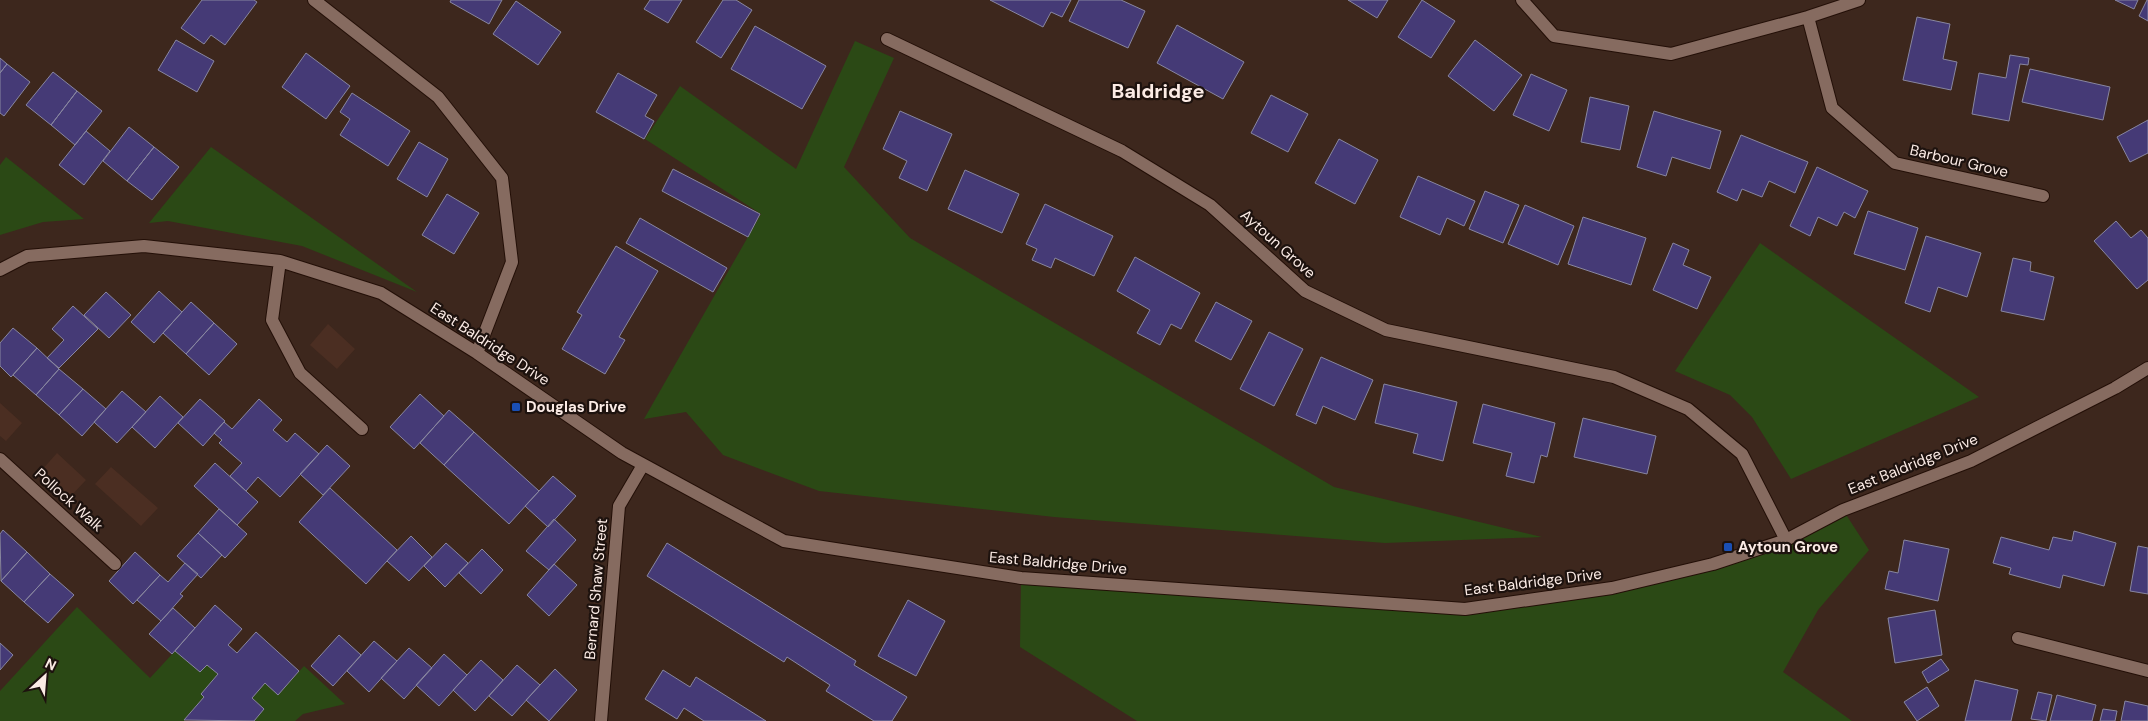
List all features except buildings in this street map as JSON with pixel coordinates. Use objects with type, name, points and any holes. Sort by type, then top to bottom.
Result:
[{"type":"street","points":[[314,0],[438,97],[502,178],[512,262],[478,353]]},
{"type":"street","points":[[1522,0],[1554,36],[1671,54],[1808,17],[1859,0]]},
{"type":"street","name":"Barbour Grove","points":[[1808,17],[1832,108],[1894,163],[2043,196]]},
{"type":"street","name":"Aytoun Grove","points":[[887,39],[1122,151],[1210,205],[1305,291],[1386,330],[1614,377],[1688,409],[1742,454],[1786,540]]},
{"type":"street","name":"East Baldridge Drive","points":[[0,270],[27,256],[144,246],[280,261],[381,293],[478,353],[622,453],[784,541],[1021,578],[1465,609],[1612,588],[1713,564],[1786,540],[1843,510],[1971,461],[2115,388],[2148,368]]},
{"type":"street","points":[[280,261],[272,320],[300,373],[362,429]]},
{"type":"street","name":"Pollock Walk","points":[[0,459],[115,564]]},
{"type":"street","name":"Bernard Shaw Street","points":[[601,721],[619,506],[643,465]]},
{"type":"street","points":[[2018,638],[2148,671]]},
{"type":"shaded area","points":[[328,324],[355,349],[337,369],[310,345]]},
{"type":"shaded area","points":[[0,403],[22,423],[6,441],[0,436]]},
{"type":"shaded area","points":[[57,453],[86,480],[70,497],[41,471]]},
{"type":"shaded area","points":[[111,467],[158,508],[141,526],[95,484]]},
{"type":"green space","points":[[855,41],[894,58],[844,167],[910,238],[1334,487],[1542,537],[1385,543],[1054,517],[819,491],[723,455],[686,412],[644,419],[761,214],[645,139],[680,86],[796,169]]},
{"type":"green space","points":[[211,147],[417,292],[302,246],[168,221],[149,223]]},
{"type":"green space","points":[[6,157],[84,219],[43,222],[0,235],[0,165]]},
{"type":"green space","points":[[1760,243],[1979,397],[1791,479],[1752,417],[1730,395],[1675,371]]},
{"type":"green space","points":[[1843,510],[1869,550],[1818,610],[1783,672],[1852,721],[1137,721],[1020,647],[1021,578],[1465,609],[1713,564]]},
{"type":"green space","points":[[77,607],[150,678],[175,651],[200,672],[207,665],[218,674],[201,694],[204,697],[184,720],[186,721],[0,721],[0,691]]},
{"type":"green space","points":[[304,666],[345,704],[303,714],[295,721],[254,721],[264,709],[252,698],[265,683],[278,695]]},
{"type":"place","name":"Douglas Drive","points":[[516,407]]},
{"type":"place","name":"Aytoun Grove","points":[[1728,547]]},
{"type":"district","name":"Baldridge","points":[[1158,91]]}]
